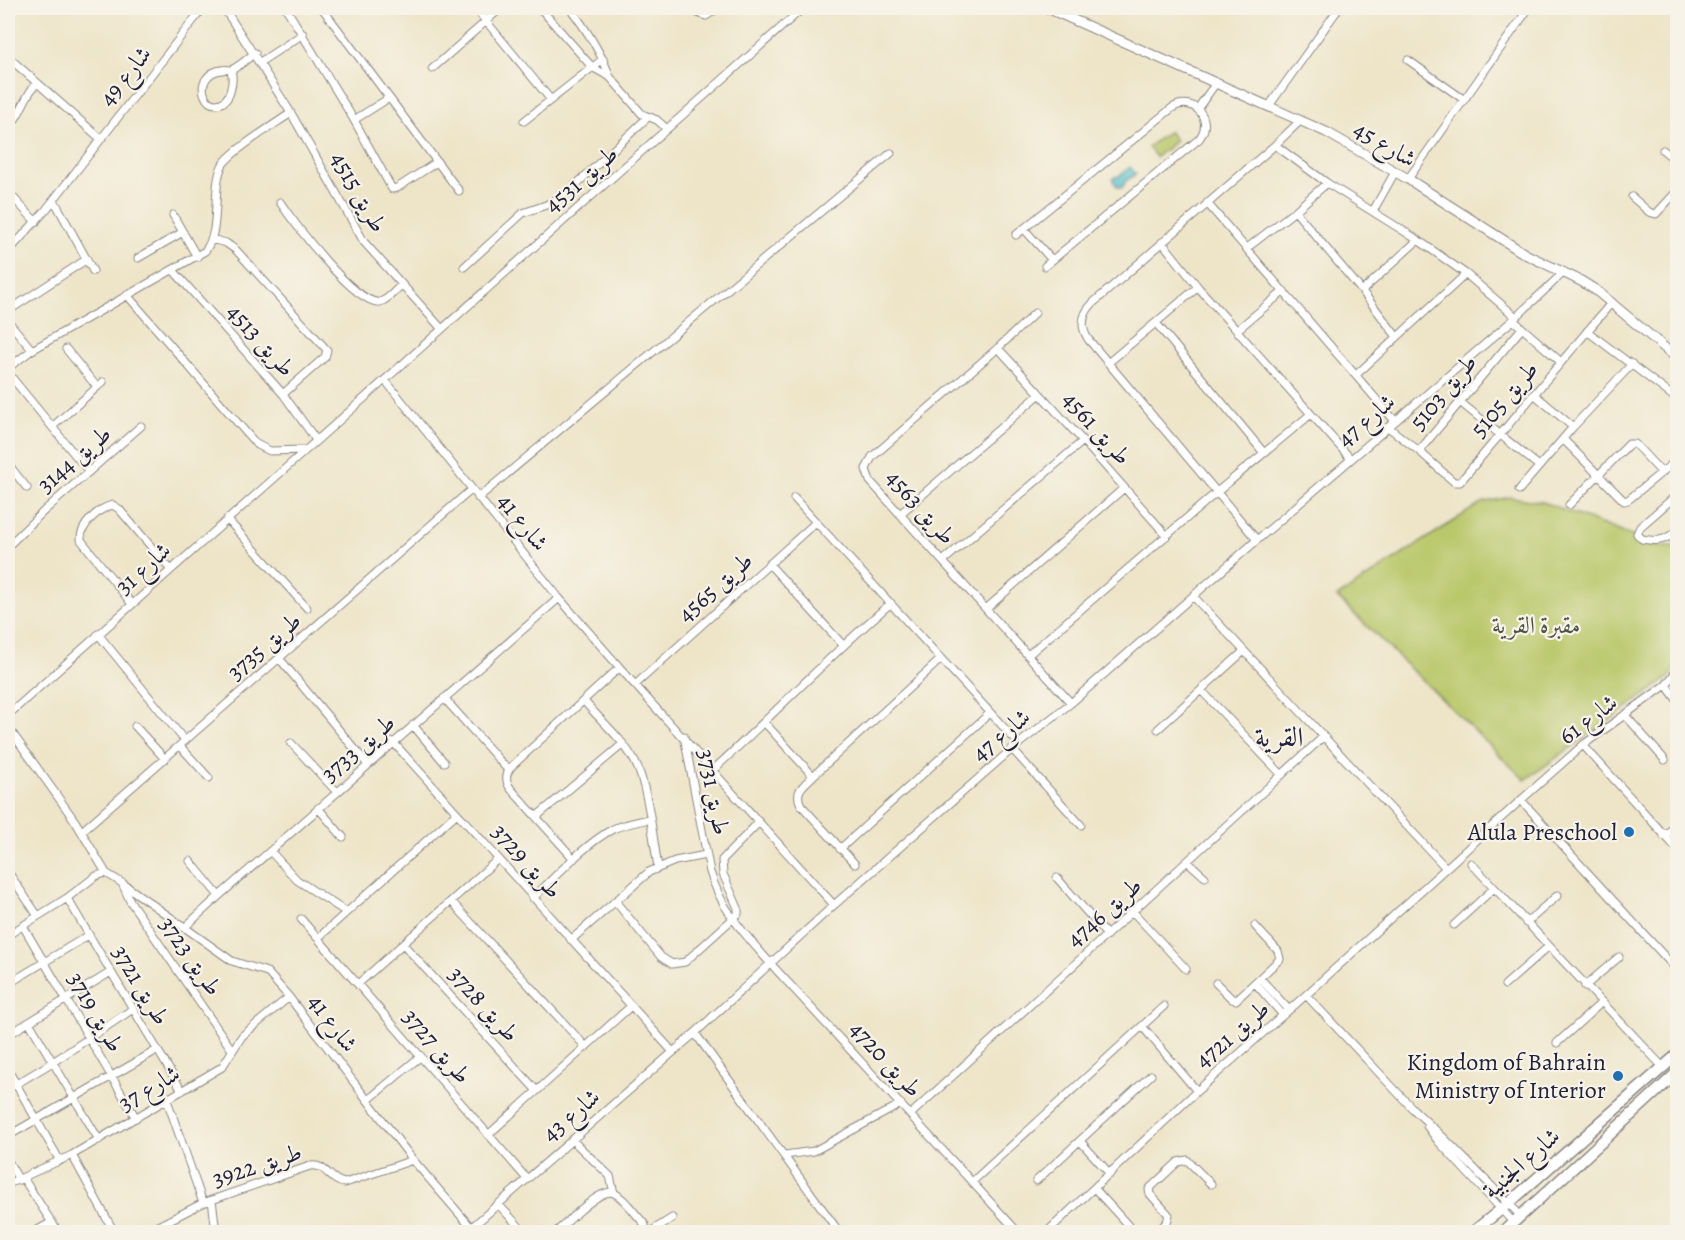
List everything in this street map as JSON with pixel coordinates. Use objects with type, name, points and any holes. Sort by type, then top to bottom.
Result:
[{"type":"main road","name":"شارع الجنبية","points":[[1473,1233],[1677,1054]]},
{"type":"main road","name":"شارع الجنبية","points":[[1503,1233],[1677,1072]]},
{"type":"street","name":"شارع 49","points":[[8,252],[54,200],[203,8]]},
{"type":"street","name":"طريق 4515","points":[[224,8],[255,53],[291,113],[360,236],[441,328]]},
{"type":"street","points":[[286,8],[354,120],[392,189],[437,162]]},
{"type":"street","points":[[322,8],[459,191]]},
{"type":"street","points":[[432,69],[501,8]]},
{"type":"street","points":[[540,8],[592,68],[610,77]]},
{"type":"street","points":[[570,8],[603,59],[610,77],[640,112],[657,120],[667,129]]},
{"type":"street","points":[[693,8],[706,16],[718,8]]},
{"type":"street","name":"طريق 4531","points":[[385,380],[803,8]]},
{"type":"street","name":"شارع 45","points":[[1047,8],[1326,132],[1408,179],[1525,254],[1581,281],[1612,302],[1677,359]]},
{"type":"street","points":[[1269,106],[1339,8]]},
{"type":"street","points":[[1408,179],[1529,8]]},
{"type":"street","points":[[476,9],[551,100]]},
{"type":"street","points":[[260,62],[303,34]]},
{"type":"street","points":[[231,70],[232,86],[228,95],[218,105],[211,104],[206,98],[204,82],[214,72],[231,70],[255,53]]},
{"type":"street","name":"شارع 49","points":[[8,58],[100,139]]},
{"type":"street","points":[[524,121],[603,59]]},
{"type":"street","points":[[1408,60],[1463,99]]},
{"type":"street","points":[[8,128],[17,118],[25,98],[37,83]]},
{"type":"street","points":[[1198,108],[1216,83]]},
{"type":"street","points":[[354,120],[389,98]]},
{"type":"street","points":[[1016,235],[1172,108],[1182,104],[1198,108],[1202,112],[1205,123],[1203,134],[1199,139],[1045,266]]},
{"type":"street","points":[[8,368],[32,350],[205,251],[211,239],[220,173],[225,162],[291,113]]},
{"type":"street","points":[[464,267],[523,213],[546,205],[566,194],[648,117]]},
{"type":"street","points":[[1257,540],[1084,333],[1084,313],[1300,121]]},
{"type":"street","points":[[1275,145],[1327,183],[1418,240],[1466,274],[1561,362]]},
{"type":"street","points":[[1663,150],[1677,162]]},
{"type":"street","points":[[478,498],[891,153]]},
{"type":"street","points":[[1373,211],[1395,172]]},
{"type":"street","points":[[1247,248],[1327,183]]},
{"type":"street","points":[[1632,197],[1649,212],[1656,214],[1677,190]]},
{"type":"street","points":[[8,192],[36,222]]},
{"type":"street","points":[[54,200],[93,271]]},
{"type":"street","points":[[280,202],[316,252],[339,275],[368,298],[377,302],[383,301],[401,285]]},
{"type":"street","points":[[1207,203],[1395,421]]},
{"type":"street","points":[[1295,211],[1397,337]]},
{"type":"street","points":[[173,215],[197,257]]},
{"type":"street","points":[[1024,229],[1052,260]]},
{"type":"street","points":[[138,258],[183,232]]},
{"type":"street","points":[[211,239],[226,243],[236,250],[327,350],[325,357],[283,394]]},
{"type":"street","points":[[1362,291],[1418,240]]},
{"type":"street","points":[[1162,242],[1198,287],[1351,459]]},
{"type":"street","points":[[8,311],[87,259]]},
{"type":"street","name":"طريق 4513","points":[[172,270],[283,394],[316,440]]},
{"type":"street","name":"شارع 47","points":[[834,905],[1012,749],[1071,703],[1564,272]]},
{"type":"street","points":[[1356,375],[1466,274]]},
{"type":"street","points":[[1108,363],[1198,287]]},
{"type":"street","points":[[1237,330],[1284,291]]},
{"type":"street","points":[[127,296],[256,444],[270,451],[305,450]]},
{"type":"street","name":"طريق 5105","points":[[1419,451],[1457,483],[1612,302]]},
{"type":"street","points":[[998,348],[1035,313]]},
{"type":"street","points":[[8,321],[32,350]]},
{"type":"street","points":[[1156,323],[1264,453]]},
{"type":"street","name":"طريق 5103","points":[[1388,427],[1419,451],[1522,328]]},
{"type":"street","points":[[1587,331],[1677,400]]},
{"type":"street","name":"طريق 4561","points":[[998,348],[1167,536]]},
{"type":"street","name":"طريق 4563","points":[[998,348],[868,462],[866,469],[870,481],[1071,703]]},
{"type":"street","points":[[52,427],[100,384],[66,349]]},
{"type":"street","points":[[1519,490],[1573,427],[1632,364]]},
{"type":"street","points":[[8,373],[89,472]]},
{"type":"street","name":"شارع 41","points":[[385,380],[559,598],[619,668],[638,682],[834,905]]},
{"type":"street","name":"شارع 31","points":[[9,712],[385,380]]},
{"type":"street","points":[[900,514],[1040,394]]},
{"type":"street","points":[[1534,394],[1573,427]]},
{"type":"street","points":[[1460,402],[1539,466]]},
{"type":"street","points":[[1028,655],[1311,414]]},
{"type":"street","name":"طريق 3144","points":[[8,546],[141,426]]},
{"type":"street","points":[[1563,439],[1626,501],[1677,459]]},
{"type":"street","points":[[943,561],[1083,441]]},
{"type":"street","points":[[1569,505],[1632,443],[1662,473]]},
{"type":"street","points":[[9,468],[27,488]]},
{"type":"street","points":[[986,609],[1124,488]]},
{"type":"street","name":"طريق 3735","points":[[82,831],[472,489]]},
{"type":"street","points":[[1677,494],[1640,527],[1637,534],[1642,539],[1659,541],[1667,539],[1677,530]]},
{"type":"street","points":[[794,498],[1019,744]]},
{"type":"street","points":[[132,604],[81,540],[83,528],[97,514],[108,506],[113,505],[119,509],[171,570]]},
{"type":"street","points":[[227,519],[307,608]]},
{"type":"street","name":"طريق 4565","points":[[638,682],[816,522]]},
{"type":"street","points":[[769,564],[843,645]]},
{"type":"street","points":[[1193,596],[1446,868]]},
{"type":"street","name":"طريق 3733","points":[[184,928],[559,598]]},
{"type":"street","points":[[713,770],[843,645],[891,603]]},
{"type":"street","points":[[98,634],[209,778]]},
{"type":"street","points":[[1158,729],[1244,651]]},
{"type":"street","points":[[279,658],[368,765]]},
{"type":"street","points":[[855,864],[801,805],[797,798],[800,789],[941,659]]},
{"type":"street","points":[[574,859],[508,785],[508,770],[619,668]]},
{"type":"street","name":"شارع 61","points":[[1446,868],[1583,745],[1666,685],[1677,669]]},
{"type":"street","points":[[1666,685],[1677,701]]},
{"type":"street","points":[[1201,690],[1282,775]]},
{"type":"street","points":[[444,698],[508,770]]},
{"type":"street","points":[[584,701],[635,762],[658,867]]},
{"type":"street","points":[[840,849],[990,713]]},
{"type":"street","points":[[1625,715],[1665,760]]},
{"type":"street","points":[[764,722],[813,776]]},
{"type":"street","points":[[413,725],[444,762]]},
{"type":"street","points":[[135,726],[165,759]]},
{"type":"street","points":[[8,727],[82,831],[106,873],[96,876],[67,898],[8,934]]},
{"type":"street","name":"طريق 3731","points":[[684,736],[706,855],[715,889],[732,920],[770,963]]},
{"type":"street","name":"طريق 4746","points":[[911,1114],[1323,737]]},
{"type":"street","name":"طريق 3729","points":[[393,742],[673,1052]]},
{"type":"street","points":[[291,743],[337,792]]},
{"type":"street","points":[[536,817],[622,744]]},
{"type":"street","points":[[1583,745],[1677,850]]},
{"type":"street","points":[[1012,749],[1081,825]]},
{"type":"street","points":[[1521,800],[1677,971]]},
{"type":"street","points":[[318,808],[343,837]]},
{"type":"street","points":[[318,938],[457,813]]},
{"type":"street","points":[[533,898],[574,859],[609,831],[649,819]]},
{"type":"street","points":[[615,902],[661,957],[672,964],[685,962],[738,914],[738,908],[721,870],[722,860],[759,822]]},
{"type":"street","points":[[1664,836],[1677,824]]},
{"type":"street","points":[[270,851],[297,880],[346,912]]},
{"type":"street","name":"طريق 3731","points":[[571,940],[641,877],[658,867],[706,855]]},
{"type":"street","points":[[358,984],[498,859]]},
{"type":"street","points":[[190,861],[219,896]]},
{"type":"street","points":[[1188,862],[1205,877]]},
{"type":"street","points":[[1471,863],[1663,1067]]},
{"type":"street","name":"طريق 4721","points":[[1047,1233],[1197,1091],[1446,868]]},
{"type":"street","points":[[8,872],[38,916]]},
{"type":"street","name":"شارع 41","points":[[106,873],[232,961],[267,972],[289,997],[413,1160],[473,1230]]},
{"type":"street","points":[[1057,878],[1107,935]]},
{"type":"street","name":"طريق 3723","points":[[122,883],[126,895],[232,1050]]},
{"type":"street","points":[[1454,925],[1493,889]]},
{"type":"street","points":[[1526,923],[1558,895]]},
{"type":"street","name":"طريق 3721","points":[[67,898],[182,1091]]},
{"type":"street","name":"طريق 3728","points":[[451,901],[586,1047]]},
{"type":"street","name":"شارع 43","points":[[473,1230],[498,1204],[695,1033],[834,905]]},
{"type":"street","points":[[1133,912],[1186,969]]},
{"type":"street","name":"طريق 3727","points":[[301,919],[527,1179]]},
{"type":"street","name":"طريق 3719","points":[[23,926],[136,1118]]},
{"type":"street","points":[[1216,983],[1232,999],[1236,1000],[1258,981],[1280,956],[1255,926]]},
{"type":"street","points":[[8,984],[89,935]]},
{"type":"street","name":"طريق 3728","points":[[403,944],[537,1091]]},
{"type":"street","points":[[1504,985],[1548,947]]},
{"type":"street","points":[[1585,986],[1619,957]]},
{"type":"street","name":"طريق 4720","points":[[770,963],[1018,1233]]},
{"type":"street","points":[[8,1035],[111,972]]},
{"type":"street","points":[[1258,981],[1286,1013]]},
{"type":"street","points":[[1306,995],[1424,1122],[1438,1141],[1518,1220]]},
{"type":"street","name":"شارع 37","points":[[8,1184],[72,1155],[222,1067],[242,1036],[289,997]]},
{"type":"street","points":[[1557,1043],[1601,1003]]},
{"type":"street","points":[[488,1135],[631,1006]]},
{"type":"street","points":[[972,1182],[1164,1006]]},
{"type":"street","points":[[8,1089],[133,1009]]},
{"type":"street","points":[[29,1022],[99,1140]]},
{"type":"street","points":[[1142,1026],[1197,1091]]},
{"type":"street","points":[[695,1033],[839,1233]]},
{"type":"street","points":[[8,1136],[157,1050]]},
{"type":"street","points":[[368,1100],[420,1056]]},
{"type":"street","points":[[8,1070],[60,1161]]},
{"type":"street","points":[[1036,1181],[1151,1075]]},
{"type":"street","points":[[167,1100],[203,1203]]},
{"type":"street","points":[[785,1155],[814,1151],[901,1104]]},
{"type":"street","points":[[572,1140],[610,1176],[614,1193],[642,1221],[648,1233],[672,1218]]},
{"type":"street","points":[[1080,1141],[1110,1174]]},
{"type":"street","points":[[72,1155],[114,1233]]},
{"type":"street","name":"طريق 3922","points":[[147,1233],[203,1203],[314,1165],[321,1167],[336,1181],[345,1183],[413,1160]]},
{"type":"street","points":[[1157,1233],[1167,1222],[1169,1215],[1150,1194],[1149,1189],[1178,1162],[1187,1160],[1211,1184]]},
{"type":"street","points":[[8,1161],[58,1233]]},
{"type":"street","points":[[1095,1189],[1134,1233]]},
{"type":"street","points":[[556,1233],[600,1194],[614,1193]]},
{"type":"street","points":[[212,1200],[216,1233]]},
{"type":"street","points":[[498,1204],[524,1233]]},
{"type":"street","points":[[34,1233],[52,1222]]},
{"type":"green space","points":[[1169,131],[1176,141],[1156,157],[1148,147]]},
{"type":"green space","name":"مقبرة القرية","points":[[1510,497],[1543,502],[1632,536],[1645,544],[1677,548],[1677,660],[1670,677],[1525,780],[1337,597],[1481,503]]},
{"type":"water","points":[[1130,167],[1136,174],[1126,181],[1122,188],[1118,187],[1113,178],[1121,175]]},
{"type":"place","name":"Alula Preschool","points":[[1629,832]]},
{"type":"place","name":"Kingdom of Bahrain Ministry of Interior","points":[[1618,1076]]},
{"type":"district","name":"القرية","points":[[1279,737]]}]
